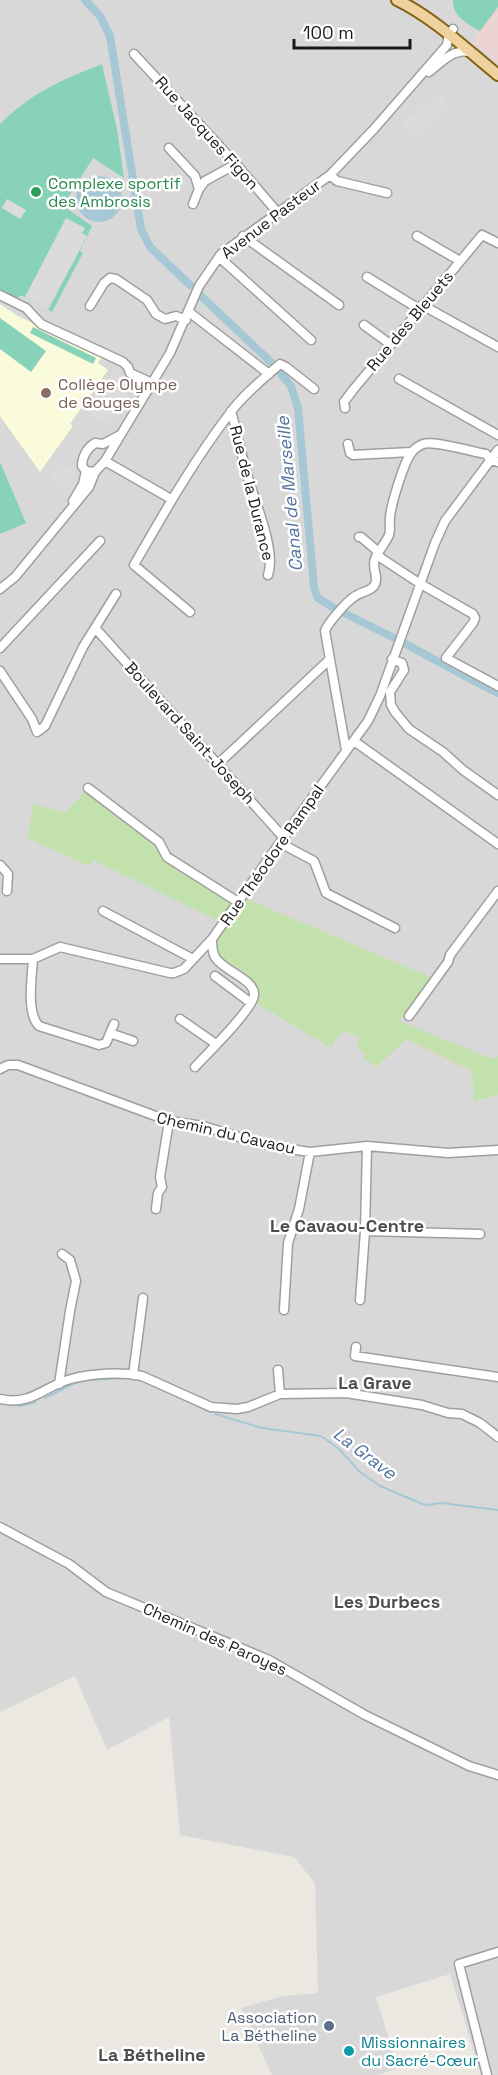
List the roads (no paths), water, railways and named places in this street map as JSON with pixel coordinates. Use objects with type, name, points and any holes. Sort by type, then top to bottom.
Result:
[{"type":"main road","points":[[397,0],[455,35],[498,67]]},
{"type":"main road","points":[[455,35],[468,52],[498,75]]},
{"type":"street","name":"Avenue Pasteur","points":[[431,70],[455,35]]},
{"type":"street","name":"Avenue Pasteur","points":[[120,434],[103,444],[95,443],[86,452],[82,463],[90,472],[107,458],[152,384],[174,346],[199,286],[219,257],[243,236],[330,175],[412,86],[455,35]]},
{"type":"street","name":"Avenue Pasteur","points":[[412,86],[455,52],[461,50],[468,52]]},
{"type":"street","name":"Rue Jacques Figon","points":[[134,54],[278,213]]},
{"type":"street","points":[[169,148],[195,176],[199,189]]},
{"type":"street","points":[[193,204],[205,181],[236,164]]},
{"type":"street","points":[[330,175],[337,181],[387,193]]},
{"type":"street","name":"Rue des Bleuets","points":[[345,408],[344,402],[482,235],[498,243]]},
{"type":"street","points":[[243,236],[339,305]]},
{"type":"street","points":[[417,236],[460,261]]},
{"type":"street","points":[[219,257],[311,340]]},
{"type":"street","points":[[367,277],[498,347]]},
{"type":"street","points":[[90,306],[104,283],[110,278],[116,279],[147,300],[156,314],[165,319],[188,316],[274,370]]},
{"type":"street","points":[[0,295],[26,308],[41,324],[123,362],[130,373],[152,384]]},
{"type":"street","points":[[364,325],[390,344]]},
{"type":"street","points":[[190,612],[134,565],[171,500],[231,411],[274,370],[286,367],[314,389]]},
{"type":"street","points":[[399,379],[498,435]]},
{"type":"street","name":"Rue de la Durance","points":[[231,411],[249,484],[260,512],[271,565],[268,575]]},
{"type":"street","points":[[348,444],[350,453],[353,454],[411,452],[423,444],[432,443],[486,454],[494,460]]},
{"type":"street","points":[[103,444],[107,450],[107,458],[171,500]]},
{"type":"street","name":"Rue Théodore Rampal","points":[[251,1002],[255,993],[253,988],[248,981],[232,973],[216,959],[212,939],[368,722],[419,583],[445,521],[494,460],[498,450]]},
{"type":"street","points":[[346,750],[325,631],[327,624],[337,616],[342,606],[375,585],[373,565],[389,536],[393,503],[411,452]]},
{"type":"street","points":[[0,589],[15,577],[43,544],[62,519],[90,472]]},
{"type":"street","points":[[0,583],[51,532]]},
{"type":"street","points":[[359,537],[378,554],[419,583],[472,614],[475,618],[473,623],[447,658],[498,686]]},
{"type":"street","points":[[0,648],[100,541]]},
{"type":"street","points":[[0,671],[32,719],[37,732],[45,726],[83,647],[116,594]]},
{"type":"street","name":"Boulevard Saint-Joseph","points":[[96,629],[218,764],[282,840]]},
{"type":"street","points":[[218,764],[330,659]]},
{"type":"street","points":[[392,659],[402,663],[404,670],[390,692],[391,705],[409,729],[498,795]]},
{"type":"street","points":[[354,741],[498,844]]},
{"type":"street","points":[[88,788],[159,842],[167,857],[238,902]]},
{"type":"street","points":[[282,840],[314,861],[326,893],[395,928]]},
{"type":"street","points":[[0,865],[8,874],[7,891]]},
{"type":"street","points":[[409,1016],[448,962],[450,955],[498,891]]},
{"type":"street","points":[[104,911],[193,959]]},
{"type":"street","points":[[0,959],[33,959],[60,947],[174,974],[184,969],[212,939]]},
{"type":"street","points":[[33,959],[32,1010],[34,1021],[39,1026],[99,1045],[106,1043],[112,1029],[133,1041]]},
{"type":"street","points":[[195,1067],[251,1002],[215,976]]},
{"type":"street","points":[[180,1019],[216,1044]]},
{"type":"street","name":"Chemin du Cavaou","points":[[0,1069],[8,1065],[18,1065],[169,1121],[203,1126],[255,1143],[310,1152],[367,1146],[447,1153],[498,1150]]},
{"type":"street","points":[[156,1209],[158,1193],[162,1187],[160,1177],[169,1121]]},
{"type":"street","points":[[360,1300],[365,1231],[367,1146]]},
{"type":"street","points":[[284,1310],[288,1243],[299,1209],[310,1152]]},
{"type":"street","points":[[365,1231],[480,1234]]},
{"type":"street","points":[[59,1384],[76,1281],[70,1260],[62,1254]]},
{"type":"street","points":[[133,1375],[143,1298]]},
{"type":"street","points":[[356,1347],[355,1356],[498,1377]]},
{"type":"street","points":[[278,1370],[280,1394]]},
{"type":"street","points":[[0,1399],[26,1400],[69,1379],[87,1376],[133,1375],[211,1407],[223,1409],[248,1407],[280,1394],[346,1393],[422,1405],[448,1413],[462,1414],[498,1437]]},
{"type":"street","name":"Chemin des Paroyes","points":[[0,1527],[69,1564],[106,1592],[269,1660],[365,1715],[469,1766],[498,1775]]},
{"type":"street","points":[[487,2075],[459,1964],[498,1952]]},
{"type":"water","points":[[99,176],[115,183],[122,199],[115,215],[99,222],[83,215],[76,199],[83,183]]},
{"type":"waterway","name":"Canal de Marseille","points":[[85,0],[100,16],[110,36],[141,229],[150,247],[190,285]]},
{"type":"waterway","name":"Canal de Marseille","points":[[201,296],[275,366]]},
{"type":"waterway","name":"Canal de Marseille","points":[[278,370],[291,386],[298,408],[314,588],[318,598],[337,610]]},
{"type":"waterway","name":"Canal de Marseille","points":[[342,612],[394,638]]},
{"type":"waterway","name":"Canal de Marseille","points":[[404,643],[474,681]]},
{"type":"waterway","name":"Canal de Marseille","points":[[478,683],[498,693]]},
{"type":"waterway","name":"La Grave","points":[[85,1380],[127,1378]]},
{"type":"waterway","name":"La Grave","points":[[45,1398],[77,1382]]},
{"type":"waterway","name":"La Grave","points":[[175,1395],[210,1412]]},
{"type":"waterway","name":"La Grave","points":[[3,1403],[21,1406],[36,1402]]},
{"type":"waterway","name":"La Grave","points":[[215,1414],[262,1428],[321,1436],[339,1449],[360,1472],[380,1486],[425,1505],[442,1503],[498,1510]]},
{"type":"place","name":"Complexe sportif des Ambrosis","points":[[36,192]]},
{"type":"place","name":"Collège Olympe de Gouges","points":[[46,393]]},
{"type":"place","name":"Association La Bétheline","points":[[329,2026]]},
{"type":"place","name":"Missionnaires du Sacré-Cœur","points":[[349,2051]]},
{"type":"district","name":"Le Cavaou-Centre","points":[[347,1225]]},
{"type":"district","name":"La Grave","points":[[375,1382]]},
{"type":"district","name":"Les Durbecs","points":[[387,1601]]},
{"type":"district","name":"La Bétheline","points":[[152,2054]]}]
